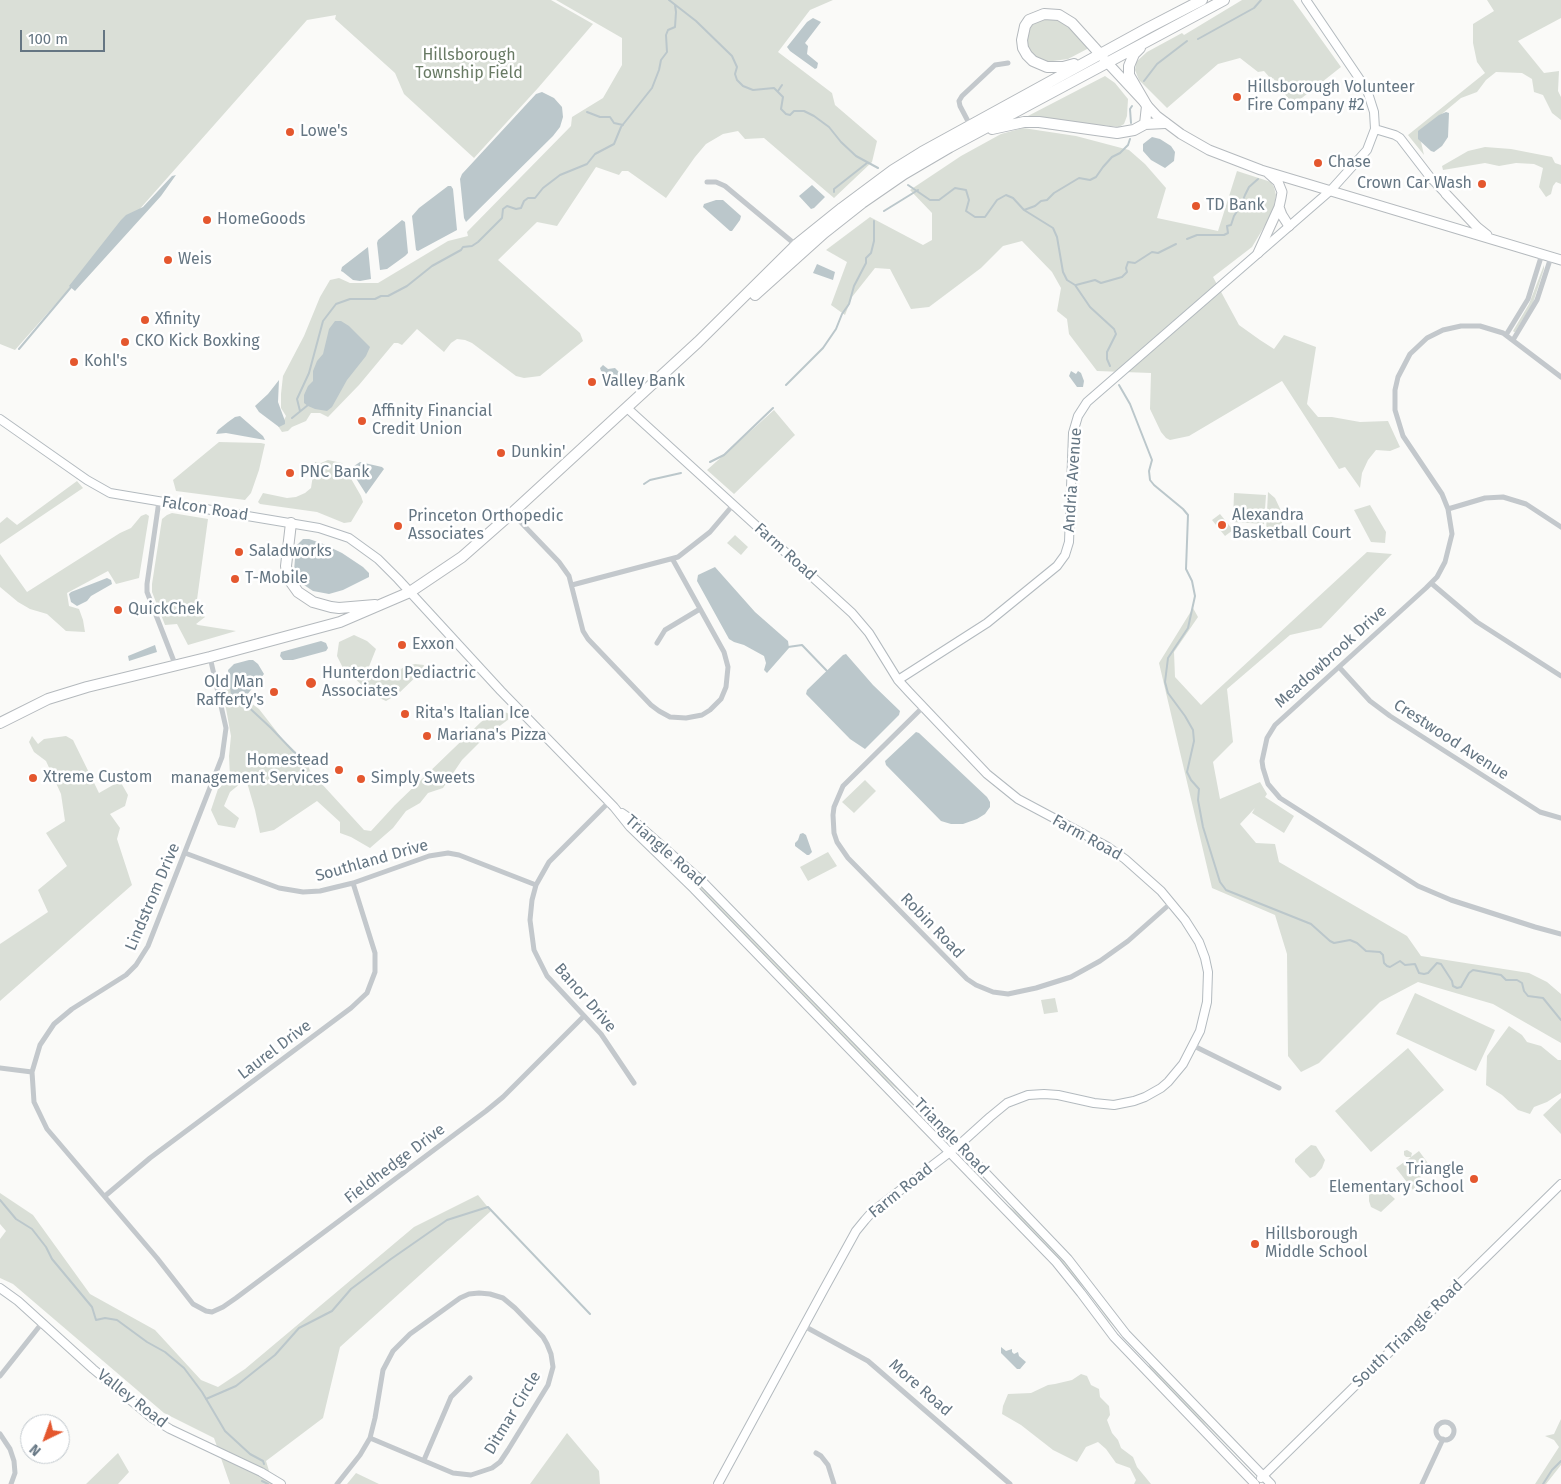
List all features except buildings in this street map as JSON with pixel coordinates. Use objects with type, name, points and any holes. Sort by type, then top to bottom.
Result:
[{"type":"highway","points":[[698,342],[748,301],[824,233],[854,209],[904,174],[972,129],[1148,28],[1202,0]]},
{"type":"highway","points":[[0,722],[48,699],[87,687],[210,657],[340,622],[386,604],[410,592],[462,557],[698,342],[796,245],[893,170],[922,152],[1108,63],[1224,0]]},
{"type":"highway","points":[[1090,61],[1055,68],[1033,61],[1023,48],[1022,40],[1025,26],[1036,16],[1044,14],[1059,15],[1072,23],[1101,55]]},
{"type":"highway","points":[[1145,124],[1147,106],[1129,75],[1128,66],[1134,54],[1146,42]]},
{"type":"highway","points":[[972,129],[1024,122],[1039,122],[1117,133],[1134,130],[1145,124],[1165,123]]},
{"type":"highway","points":[[292,523],[286,566],[291,583],[302,596],[319,604],[339,608],[386,604]]},
{"type":"main road","points":[[1101,55],[1165,123],[1209,150],[1261,170],[1561,260]]},
{"type":"main road","points":[[1258,253],[1279,207],[1282,192],[1274,178],[1261,170]]},
{"type":"main road","points":[[1446,194],[1477,227],[1491,238]]},
{"type":"main road","points":[[1279,207],[1282,216],[1289,226]]},
{"type":"street","points":[[1306,0],[1365,85],[1374,112],[1375,129],[1400,138],[1430,177],[1446,194]]},
{"type":"street","points":[[972,129],[960,106],[962,96],[995,66],[1008,64]]},
{"type":"street","name":"Andria Avenue","points":[[898,680],[987,623],[1057,566],[1065,555],[1069,542],[1073,433],[1081,410],[1095,394],[1331,190],[1362,157],[1372,140],[1375,129]]},
{"type":"street","points":[[707,182],[716,182],[725,186],[796,245]]},
{"type":"street","points":[[1506,336],[1528,299],[1542,254]]},
{"type":"street","points":[[1513,340],[1538,300],[1551,257]]},
{"type":"street","name":"Meadowbrook Drive","points":[[1561,377],[1513,340],[1496,330],[1480,326],[1461,326],[1443,330],[1427,338],[1415,348],[1405,362],[1398,377],[1394,400],[1399,428],[1408,445],[1442,494],[1448,508],[1451,525],[1451,544],[1445,562],[1431,583],[1282,718],[1270,732],[1263,752],[1262,768],[1273,791],[1288,804],[1426,891],[1561,934]]},
{"type":"street","name":"Farm Road","points":[[627,408],[852,613],[869,633],[898,680],[922,708],[987,774],[1008,792],[1045,815],[1091,837],[1114,851],[1144,874],[1185,920],[1199,942],[1208,972],[1209,988],[1206,1013],[1194,1046],[1183,1064],[1168,1082],[1145,1097],[1124,1104],[1094,1103],[1058,1095],[1028,1095],[1001,1107],[959,1145],[872,1212],[856,1231],[718,1484]]},
{"type":"street","name":"Falcon Road","points":[[0,419],[99,488],[125,496],[319,528],[349,538],[378,559],[410,592]]},
{"type":"street","points":[[1448,508],[1485,498],[1502,497],[1526,504],[1561,526]]},
{"type":"street","points":[[159,501],[147,592],[175,664]]},
{"type":"street","points":[[572,585],[673,560],[685,553],[704,536],[733,505]]},
{"type":"street","points":[[512,513],[559,562],[569,576],[583,631],[588,638],[651,705],[664,714],[678,718],[693,717],[710,710],[721,699],[727,682],[728,667],[726,659],[673,560]]},
{"type":"street","points":[[1431,583],[1477,622],[1561,676]]},
{"type":"street","name":"Triangle Road","points":[[410,592],[495,684],[612,805],[630,827],[694,889],[1069,1277],[1114,1337],[1255,1484]]},
{"type":"street","points":[[657,643],[665,630],[700,609]]},
{"type":"street","name":"Lindstrom Drive","points":[[206,1311],[193,1304],[157,1258],[47,1129],[34,1102],[32,1072],[40,1045],[54,1024],[72,1009],[126,975],[136,965],[148,946],[222,757],[226,740],[224,716],[210,657]]},
{"type":"street","name":"Crestwood Avenue","points":[[1339,667],[1370,701],[1390,716],[1540,812],[1561,818]]},
{"type":"street","name":"Robin Road","points":[[922,708],[844,786],[832,815],[834,832],[837,842],[848,858],[967,979],[993,992],[1008,994],[1036,988],[1071,977],[1100,961],[1128,941],[1171,903]]},
{"type":"street","name":"Triangle Road","points":[[612,805],[635,822],[703,882],[959,1145],[1068,1259],[1126,1334],[1271,1484]]},
{"type":"street","name":"Banor Drive","points":[[612,805],[549,862],[536,885],[530,920],[534,950],[547,976],[607,1042],[634,1084]]},
{"type":"street","name":"Southland Drive","points":[[185,853],[279,888],[304,892],[320,891],[353,883],[429,856],[448,853],[459,854],[536,885]]},
{"type":"street","name":"Laurel Drive","points":[[105,1196],[150,1158],[351,1008],[367,993],[375,972],[375,953],[353,883]]},
{"type":"street","name":"Fieldhedge Drive","points":[[206,1311],[218,1310],[236,1298],[486,1111],[503,1097],[584,1016]]},
{"type":"street","points":[[1194,1046],[1279,1088]]},
{"type":"street","points":[[0,1068],[32,1072]]},
{"type":"street","name":"South Triangle Road","points":[[1255,1484],[1561,1184]]},
{"type":"street","name":"Valley Road","points":[[0,1288],[152,1418],[261,1472],[281,1484]]},
{"type":"street","name":"Ditmar Circle","points":[[336,1484],[360,1455],[370,1438],[383,1370],[388,1360],[401,1342],[450,1305],[469,1294],[490,1294],[503,1298],[543,1337],[552,1354],[553,1367],[548,1385],[500,1462],[492,1468],[471,1475],[454,1472],[370,1438]]},
{"type":"street","points":[[0,1376],[42,1323]]},
{"type":"street","name":"More Road","points":[[804,1326],[868,1361],[1010,1484]]},
{"type":"street","points":[[424,1460],[451,1397],[470,1378]]},
{"type":"street","points":[[0,1434],[6,1440],[14,1461],[15,1473],[11,1484]]},
{"type":"street","points":[[1422,1484],[1443,1439]]},
{"type":"street","points":[[816,1453],[828,1465],[834,1484]]},
{"type":"green space","name":"Hillsborough Township Field","points":[[0,0],[551,0],[593,24],[474,158],[404,94],[395,73],[335,19],[336,15],[307,20],[15,350],[0,344]]},
{"type":"green space","points":[[556,0],[833,0],[810,10],[778,52],[832,93],[835,105],[877,141],[872,162],[834,198],[764,138],[745,139],[738,131],[723,134],[706,144],[666,198],[628,171],[622,171],[619,175],[596,167],[557,226],[537,222],[498,260],[580,333],[583,341],[540,376],[524,378],[516,376],[472,343],[457,339],[444,352],[417,329],[402,345],[394,343],[359,385],[328,417],[320,413],[311,413],[306,421],[292,427],[288,431],[282,432],[278,426],[286,416],[281,408],[283,376],[304,336],[320,297],[330,280],[339,278],[350,283],[378,283],[448,241],[468,236],[467,232],[571,126],[572,117],[603,98],[622,65],[622,38]]},
{"type":"green space","points":[[1242,0],[1293,0],[1341,67],[1293,105],[1273,78],[1271,79],[1264,71],[1258,72],[1240,58],[1218,64],[1167,108],[1139,80],[1135,70],[1136,62],[1147,52],[1182,33],[1184,35]]},
{"type":"green space","points":[[1487,0],[1561,0],[1561,18],[1518,41],[1544,73],[1559,71],[1558,91],[1561,97],[1561,120],[1552,113],[1543,95],[1534,92],[1532,79],[1522,73],[1496,72],[1486,80],[1477,92],[1461,98],[1419,133],[1424,155],[1408,135],[1485,73],[1477,62],[1473,43],[1473,24],[1494,11]]},
{"type":"green space","points":[[1052,17],[1070,25],[1089,48],[1068,59],[1053,61],[1052,64],[1034,60],[1024,40],[1031,23]]},
{"type":"green space","points":[[1105,76],[1115,83],[1128,99],[1127,116],[1124,124],[1119,127],[1026,117]]},
{"type":"green space","points":[[1023,128],[1076,136],[1129,150],[1145,164],[1166,188],[1157,218],[1218,231],[1237,171],[1271,182],[1276,195],[1273,212],[1252,247],[1213,277],[1239,325],[1260,340],[1274,349],[1284,335],[1316,347],[1307,404],[1318,417],[1332,417],[1360,422],[1388,421],[1400,447],[1390,451],[1376,450],[1368,460],[1362,473],[1360,488],[1345,467],[1339,469],[1282,381],[1189,436],[1170,440],[1166,438],[1150,409],[1151,373],[1097,371],[1069,334],[1067,319],[1057,311],[1061,288],[1052,272],[1022,241],[1003,246],[981,268],[929,307],[911,309],[890,269],[875,268],[852,297],[845,315],[831,305],[847,262],[826,250],[870,217],[923,245],[932,240],[932,213],[910,190],[961,156],[1001,134]]},
{"type":"green space","points":[[1485,147],[1511,149],[1552,157],[1555,163],[1561,165],[1561,184],[1556,182],[1551,194],[1546,197],[1539,187],[1543,168],[1534,164],[1516,163],[1499,166],[1485,163],[1443,170],[1442,166],[1468,151]]},
{"type":"green space","points":[[1544,265],[1533,303],[1514,332],[1529,304]]},
{"type":"green space","points":[[774,410],[795,435],[734,494],[707,470]]},
{"type":"green space","points":[[219,442],[265,444],[251,493],[245,500],[176,491],[173,480]]},
{"type":"green space","points":[[328,460],[342,463],[361,496],[363,502],[351,522],[344,523],[317,512],[260,504],[258,502],[263,493],[287,498],[305,493],[311,488],[315,462],[321,463]]},
{"type":"green space","points":[[77,481],[83,488],[0,544],[0,523],[7,517],[17,525]]},
{"type":"green space","points":[[1268,492],[1275,498],[1282,513],[1282,525],[1277,538],[1266,531]]},
{"type":"green space","points":[[1234,493],[1266,495],[1264,524],[1233,522]]},
{"type":"green space","points":[[1370,505],[1386,532],[1385,543],[1371,542],[1354,510]]},
{"type":"green space","points":[[172,513],[208,519],[196,607],[205,617],[196,624],[236,631],[188,645],[177,624],[165,625],[152,592],[152,584],[162,519]]},
{"type":"green space","points":[[146,514],[149,516],[139,578],[116,584],[108,571],[67,593],[69,606],[79,609],[85,632],[66,631],[47,614],[30,609],[0,587],[0,554],[27,592],[120,533],[131,528],[141,516]]},
{"type":"green space","name":"Alexandra Basketball Court","points":[[1220,514],[1233,530],[1225,536],[1212,520]]},
{"type":"green space","points":[[735,535],[748,547],[741,555],[727,543]]},
{"type":"green space","points":[[1367,552],[1392,554],[1321,628],[1290,635],[1227,689],[1233,742],[1213,762],[1220,799],[1260,782],[1267,794],[1265,797],[1294,816],[1284,833],[1252,813],[1255,808],[1240,824],[1256,843],[1275,844],[1279,862],[1407,936],[1421,956],[1529,973],[1547,982],[1561,994],[1561,1043],[1493,1004],[1418,982],[1380,1002],[1319,1063],[1301,1072],[1288,1056],[1287,954],[1275,915],[1212,888],[1159,663],[1193,608],[1198,617],[1174,652],[1175,677],[1201,705]]},
{"type":"green space","points":[[354,635],[367,641],[376,649],[368,669],[370,675],[375,678],[392,675],[404,667],[415,664],[424,665],[422,671],[398,694],[386,701],[373,695],[343,668],[337,656],[339,642]]},
{"type":"green space","points":[[224,680],[232,682],[239,698],[259,709],[284,741],[307,762],[310,771],[364,830],[371,831],[395,805],[481,722],[491,715],[503,711],[509,714],[509,719],[485,737],[462,760],[443,788],[428,793],[420,803],[406,811],[393,828],[370,848],[340,833],[340,822],[317,801],[274,830],[260,833],[246,779],[230,792],[224,806],[239,818],[235,828],[218,825],[211,810],[218,789],[230,778],[229,756],[231,736],[225,703]]},
{"type":"green space","points":[[32,736],[38,744],[44,739],[66,736],[73,740],[99,793],[120,781],[128,795],[125,806],[110,814],[120,828],[117,839],[132,885],[0,1001],[0,944],[48,912],[38,890],[67,866],[46,833],[65,821],[61,794],[46,761],[34,752],[29,742]]},
{"type":"green space","points":[[865,780],[876,791],[854,813],[842,802]]},
{"type":"green space","points":[[828,852],[837,866],[808,881],[800,867]]},
{"type":"green space","points":[[675,863],[694,877],[941,1133],[898,1090],[880,1076]]},
{"type":"green space","points":[[1415,993],[1495,1030],[1476,1071],[1396,1034]]},
{"type":"green space","points":[[1055,998],[1058,1012],[1044,1014],[1041,1000]]},
{"type":"green space","points":[[1509,1026],[1522,1035],[1527,1042],[1541,1046],[1558,1060],[1561,1060],[1561,1093],[1547,1102],[1534,1107],[1530,1114],[1518,1110],[1502,1095],[1486,1085],[1487,1056]]},
{"type":"green space","points":[[1408,1048],[1444,1090],[1371,1152],[1335,1111]]},
{"type":"green space","points":[[1561,1098],[1561,1134],[1543,1115]]},
{"type":"green space","points":[[1311,1145],[1316,1146],[1325,1160],[1322,1168],[1315,1176],[1310,1178],[1295,1162],[1295,1159]]},
{"type":"green space","points":[[1407,1150],[1412,1153],[1411,1157],[1404,1155],[1404,1151]]},
{"type":"green space","points":[[1419,1151],[1430,1166],[1427,1168],[1428,1171],[1420,1177],[1424,1182],[1413,1190],[1396,1168]]},
{"type":"green space","points":[[965,1161],[1007,1205],[1021,1215],[1069,1264],[1111,1321],[1138,1353],[1108,1320],[1085,1289],[971,1170]]},
{"type":"green space","points":[[1380,1187],[1395,1199],[1381,1212],[1371,1207],[1369,1201],[1369,1195],[1372,1190]]},
{"type":"green space","points":[[0,1193],[33,1215],[90,1294],[155,1330],[201,1380],[218,1387],[245,1369],[414,1227],[478,1195],[491,1211],[340,1347],[323,1418],[266,1461],[273,1484],[230,1484],[214,1438],[164,1413],[13,1284],[0,1278],[0,1239],[6,1231],[0,1224]]},
{"type":"green space","points":[[1150,1363],[1254,1472],[1254,1473],[1151,1372]]},
{"type":"green space","points":[[1081,1374],[1087,1376],[1091,1385],[1099,1389],[1100,1397],[1109,1406],[1110,1415],[1107,1420],[1112,1433],[1118,1440],[1121,1448],[1133,1457],[1137,1467],[1151,1484],[1134,1484],[1136,1480],[1130,1468],[1116,1463],[1106,1449],[1098,1442],[1086,1447],[1077,1462],[1053,1450],[1021,1425],[1002,1414],[1008,1394],[1031,1393],[1048,1385],[1072,1380]]},
{"type":"green space","points":[[1561,1419],[1561,1465],[1546,1484],[1535,1484],[1559,1447],[1554,1440],[1545,1436],[1554,1434]]},
{"type":"green space","points":[[567,1433],[599,1471],[600,1484],[530,1484]]},
{"type":"green space","points":[[118,1453],[129,1472],[118,1484],[86,1484]]},
{"type":"green space","points":[[356,1473],[379,1484],[347,1484]]},
{"type":"shaded area","points":[[813,18],[821,22],[805,43],[808,46],[807,54],[818,63],[815,69],[787,47],[807,22]]},
{"type":"shaded area","points":[[542,92],[554,98],[562,107],[563,117],[560,127],[466,222],[460,179],[462,174],[536,94]]},
{"type":"shaded area","points":[[1446,112],[1449,113],[1448,137],[1442,146],[1434,152],[1431,151],[1418,139],[1418,131]]},
{"type":"shaded area","points":[[1152,137],[1160,139],[1171,146],[1175,152],[1174,161],[1165,168],[1151,160],[1143,151],[1143,144]]},
{"type":"shaded area","points":[[176,175],[161,196],[75,291],[69,286],[121,220],[126,215],[143,207],[172,176]]},
{"type":"shaded area","points":[[812,185],[825,197],[811,209],[799,196]]},
{"type":"shaded area","points":[[448,186],[451,186],[453,189],[457,230],[418,251],[416,250],[412,216],[419,208]]},
{"type":"shaded area","points":[[723,200],[741,216],[732,231],[703,207],[704,204]]},
{"type":"shaded area","points":[[402,220],[405,222],[408,253],[387,269],[380,270],[378,240]]},
{"type":"shaded area","points":[[368,247],[371,279],[353,280],[341,271],[342,267]]},
{"type":"shaded area","points":[[817,264],[835,272],[833,280],[813,273]]},
{"type":"shaded area","points":[[335,321],[341,321],[349,326],[370,347],[366,356],[347,380],[332,407],[327,411],[308,406],[304,403],[304,395],[308,386],[313,381],[313,371],[317,361],[323,354],[329,329]]},
{"type":"shaded area","points":[[603,365],[608,369],[615,368],[625,378],[625,382],[620,387],[617,387],[601,371],[600,368]]},
{"type":"shaded area","points":[[1071,371],[1076,374],[1078,371],[1081,373],[1084,381],[1083,387],[1077,387],[1069,376]]},
{"type":"shaded area","points":[[279,380],[278,402],[285,424],[279,427],[259,412],[255,406]]},
{"type":"shaded area","points":[[240,416],[263,436],[265,440],[226,433],[216,434],[228,422]]},
{"type":"shaded area","points":[[360,462],[384,469],[366,494],[352,472],[354,466]]},
{"type":"shaded area","points":[[303,539],[321,543],[342,553],[363,567],[369,573],[369,577],[343,590],[329,594],[313,591],[301,583],[294,571],[296,546]]},
{"type":"shaded area","points":[[715,567],[755,612],[788,641],[789,648],[767,673],[764,670],[766,663],[764,656],[729,639],[697,581],[698,575]]},
{"type":"shaded area","points":[[107,578],[111,580],[112,584],[91,596],[87,601],[77,606],[71,602],[69,594],[71,592]]},
{"type":"shaded area","points":[[321,641],[326,643],[328,648],[326,651],[293,660],[283,660],[280,656],[281,652]]},
{"type":"shaded area","points":[[155,645],[157,652],[129,661],[128,656]]},
{"type":"shaded area","points":[[846,654],[873,685],[900,711],[899,715],[865,749],[850,739],[806,694],[807,690]]},
{"type":"shaded area","points":[[253,660],[258,664],[264,674],[246,696],[246,701],[239,703],[231,695],[228,670],[234,664]]},
{"type":"shaded area","points":[[916,732],[987,797],[990,807],[985,814],[963,824],[951,824],[941,821],[886,765],[885,761]]},
{"type":"shaded area","points":[[800,834],[806,835],[812,852],[809,855],[795,846]]},
{"type":"shaded area","points":[[1001,1347],[1006,1351],[1012,1349],[1014,1354],[1018,1352],[1019,1356],[1026,1362],[1020,1369],[1017,1369],[1001,1353]]},
{"type":"waterway","points":[[669,0],[696,21],[732,56],[737,67],[735,74],[737,80],[743,86],[753,90],[774,88],[783,97],[781,109],[786,114],[790,115],[794,111],[804,111],[814,116],[829,127],[856,156],[878,168]]},
{"type":"waterway","points":[[1198,39],[1254,8],[1261,0]]},
{"type":"waterway","points":[[300,411],[297,399],[309,373],[323,321],[336,304],[350,299],[375,299],[381,296],[388,296],[407,286],[432,266],[461,250],[463,247],[472,246],[478,242],[502,218],[503,209],[507,206],[516,209],[521,208],[524,201],[528,198],[535,198],[543,188],[560,175],[587,164],[595,154],[614,144],[621,127],[652,88],[661,60],[667,52],[666,35],[668,30],[675,27],[675,5]]},
{"type":"waterway","points":[[1144,81],[1157,64],[1187,41]]},
{"type":"waterway","points":[[778,91],[782,85]]},
{"type":"waterway","points":[[1131,123],[1130,109],[1132,106]]},
{"type":"waterway","points":[[587,112],[600,117],[610,117],[614,123],[623,125]]},
{"type":"waterway","points":[[1024,210],[1047,200],[1054,193],[1079,178],[1090,180],[1096,177],[1112,157],[1120,153],[1128,145],[1130,139]]},
{"type":"waterway","points":[[834,192],[834,189],[867,163]]},
{"type":"waterway","points":[[1187,239],[1197,235],[1224,235],[1228,233],[1227,226],[1231,225],[1249,187],[1258,179]]},
{"type":"waterway","points":[[908,185],[930,200],[939,200],[955,188],[966,190],[969,200],[966,211],[975,217],[985,217],[997,200],[1006,195],[1013,198],[1024,210],[1053,228],[1057,237],[1063,272],[1067,280],[1075,285],[1090,307],[1114,329],[1116,334],[1107,352],[1110,366]]},
{"type":"waterway","points":[[884,211],[918,190]]},
{"type":"waterway","points":[[786,385],[823,348],[836,329],[842,314],[849,304],[854,286],[866,263],[866,258],[871,253],[874,241],[874,221]]},
{"type":"waterway","points":[[1076,285],[1095,280],[1101,283],[1122,277],[1127,272],[1128,262],[1135,263],[1152,252],[1158,253],[1176,244]]},
{"type":"waterway","points":[[19,349],[72,286]]},
{"type":"waterway","points":[[1119,385],[1130,404],[1152,460],[1149,471],[1150,480],[1188,515],[1186,569],[1192,581],[1195,596],[1188,628],[1168,658],[1165,682],[1168,693],[1193,730],[1194,741],[1187,772],[1199,789],[1198,800],[1203,827],[1220,882],[1226,890],[1311,924],[1334,943],[1350,940],[1366,951],[1380,952],[1383,955],[1384,963],[1390,967],[1400,961],[1405,965],[1415,964],[1419,973],[1424,974],[1428,973],[1437,963],[1441,964],[1452,981],[1453,986],[1457,988],[1461,987],[1469,973],[1473,970],[1501,975],[1506,980],[1517,980],[1522,983],[1524,991],[1528,996],[1543,998],[1561,1020]]},
{"type":"waterway","points":[[292,418],[308,405]]},
{"type":"waterway","points":[[710,462],[724,455],[773,408]]},
{"type":"waterway","points":[[644,484],[650,480],[681,473]]},
{"type":"waterway","points":[[788,647],[802,645],[827,671]]},
{"type":"waterway","points":[[243,702],[304,761]]},
{"type":"waterway","points":[[0,1200],[16,1219],[32,1229],[46,1247],[52,1259],[92,1307],[96,1320],[105,1318],[117,1320],[147,1342],[165,1352],[184,1368],[202,1392],[225,1431],[250,1454],[263,1461],[264,1464]]},
{"type":"waterway","points":[[206,1399],[236,1386],[275,1355],[299,1328],[332,1311],[351,1289],[447,1220],[488,1207],[590,1314]]},
{"type":"waterway","points":[[1543,1484],[1552,1470],[1561,1461]]},
{"type":"waterway","points":[[262,1481],[268,1484]]},
{"type":"place","name":"Hillsborough Volunteer Fire Company #2","points":[[1237,97]]},
{"type":"place","name":"Lowe's","points":[[290,132]]},
{"type":"place","name":"Chase","points":[[1318,163]]},
{"type":"place","name":"Crown Car Wash","points":[[1482,184]]},
{"type":"place","name":"TD Bank","points":[[1196,206]]},
{"type":"place","name":"HomeGoods","points":[[207,220]]},
{"type":"place","name":"Weis","points":[[168,260]]},
{"type":"place","name":"Xfinity","points":[[145,320]]},
{"type":"place","name":"CKO Kick Boxking","points":[[125,342]]},
{"type":"place","name":"Kohl's","points":[[74,362]]},
{"type":"place","name":"Valley Bank","points":[[592,382]]},
{"type":"place","name":"Affinity Financial Credit Union","points":[[362,421]]},
{"type":"place","name":"Dunkin'","points":[[501,453]]},
{"type":"place","name":"PNC Bank","points":[[290,473]]},
{"type":"place","name":"Alexandra Basketball Court","points":[[1222,525]]},
{"type":"place","name":"Princeton Orthopedic Associates","points":[[398,526]]},
{"type":"place","name":"Saladworks","points":[[239,552]]},
{"type":"place","name":"T-Mobile","points":[[235,579]]},
{"type":"place","name":"QuickChek","points":[[118,610]]},
{"type":"place","name":"Exxon","points":[[402,645]]},
{"type":"place","name":"Hunterdon Pediactric Associates","points":[[311,683]]},
{"type":"place","name":"Old Man Rafferty's","points":[[274,692]]},
{"type":"place","name":"Rita's Italian Ice","points":[[405,714]]},
{"type":"place","name":"Mariana's Pizza","points":[[427,736]]},
{"type":"place","name":"Homestead management Services","points":[[339,770]]},
{"type":"place","name":"Xtreme Custom","points":[[33,778]]},
{"type":"place","name":"Simply Sweets","points":[[361,779]]},
{"type":"place","name":"Triangle Elementary School","points":[[1474,1179]]},
{"type":"place","name":"Hillsborough Middle School","points":[[1255,1244]]}]
